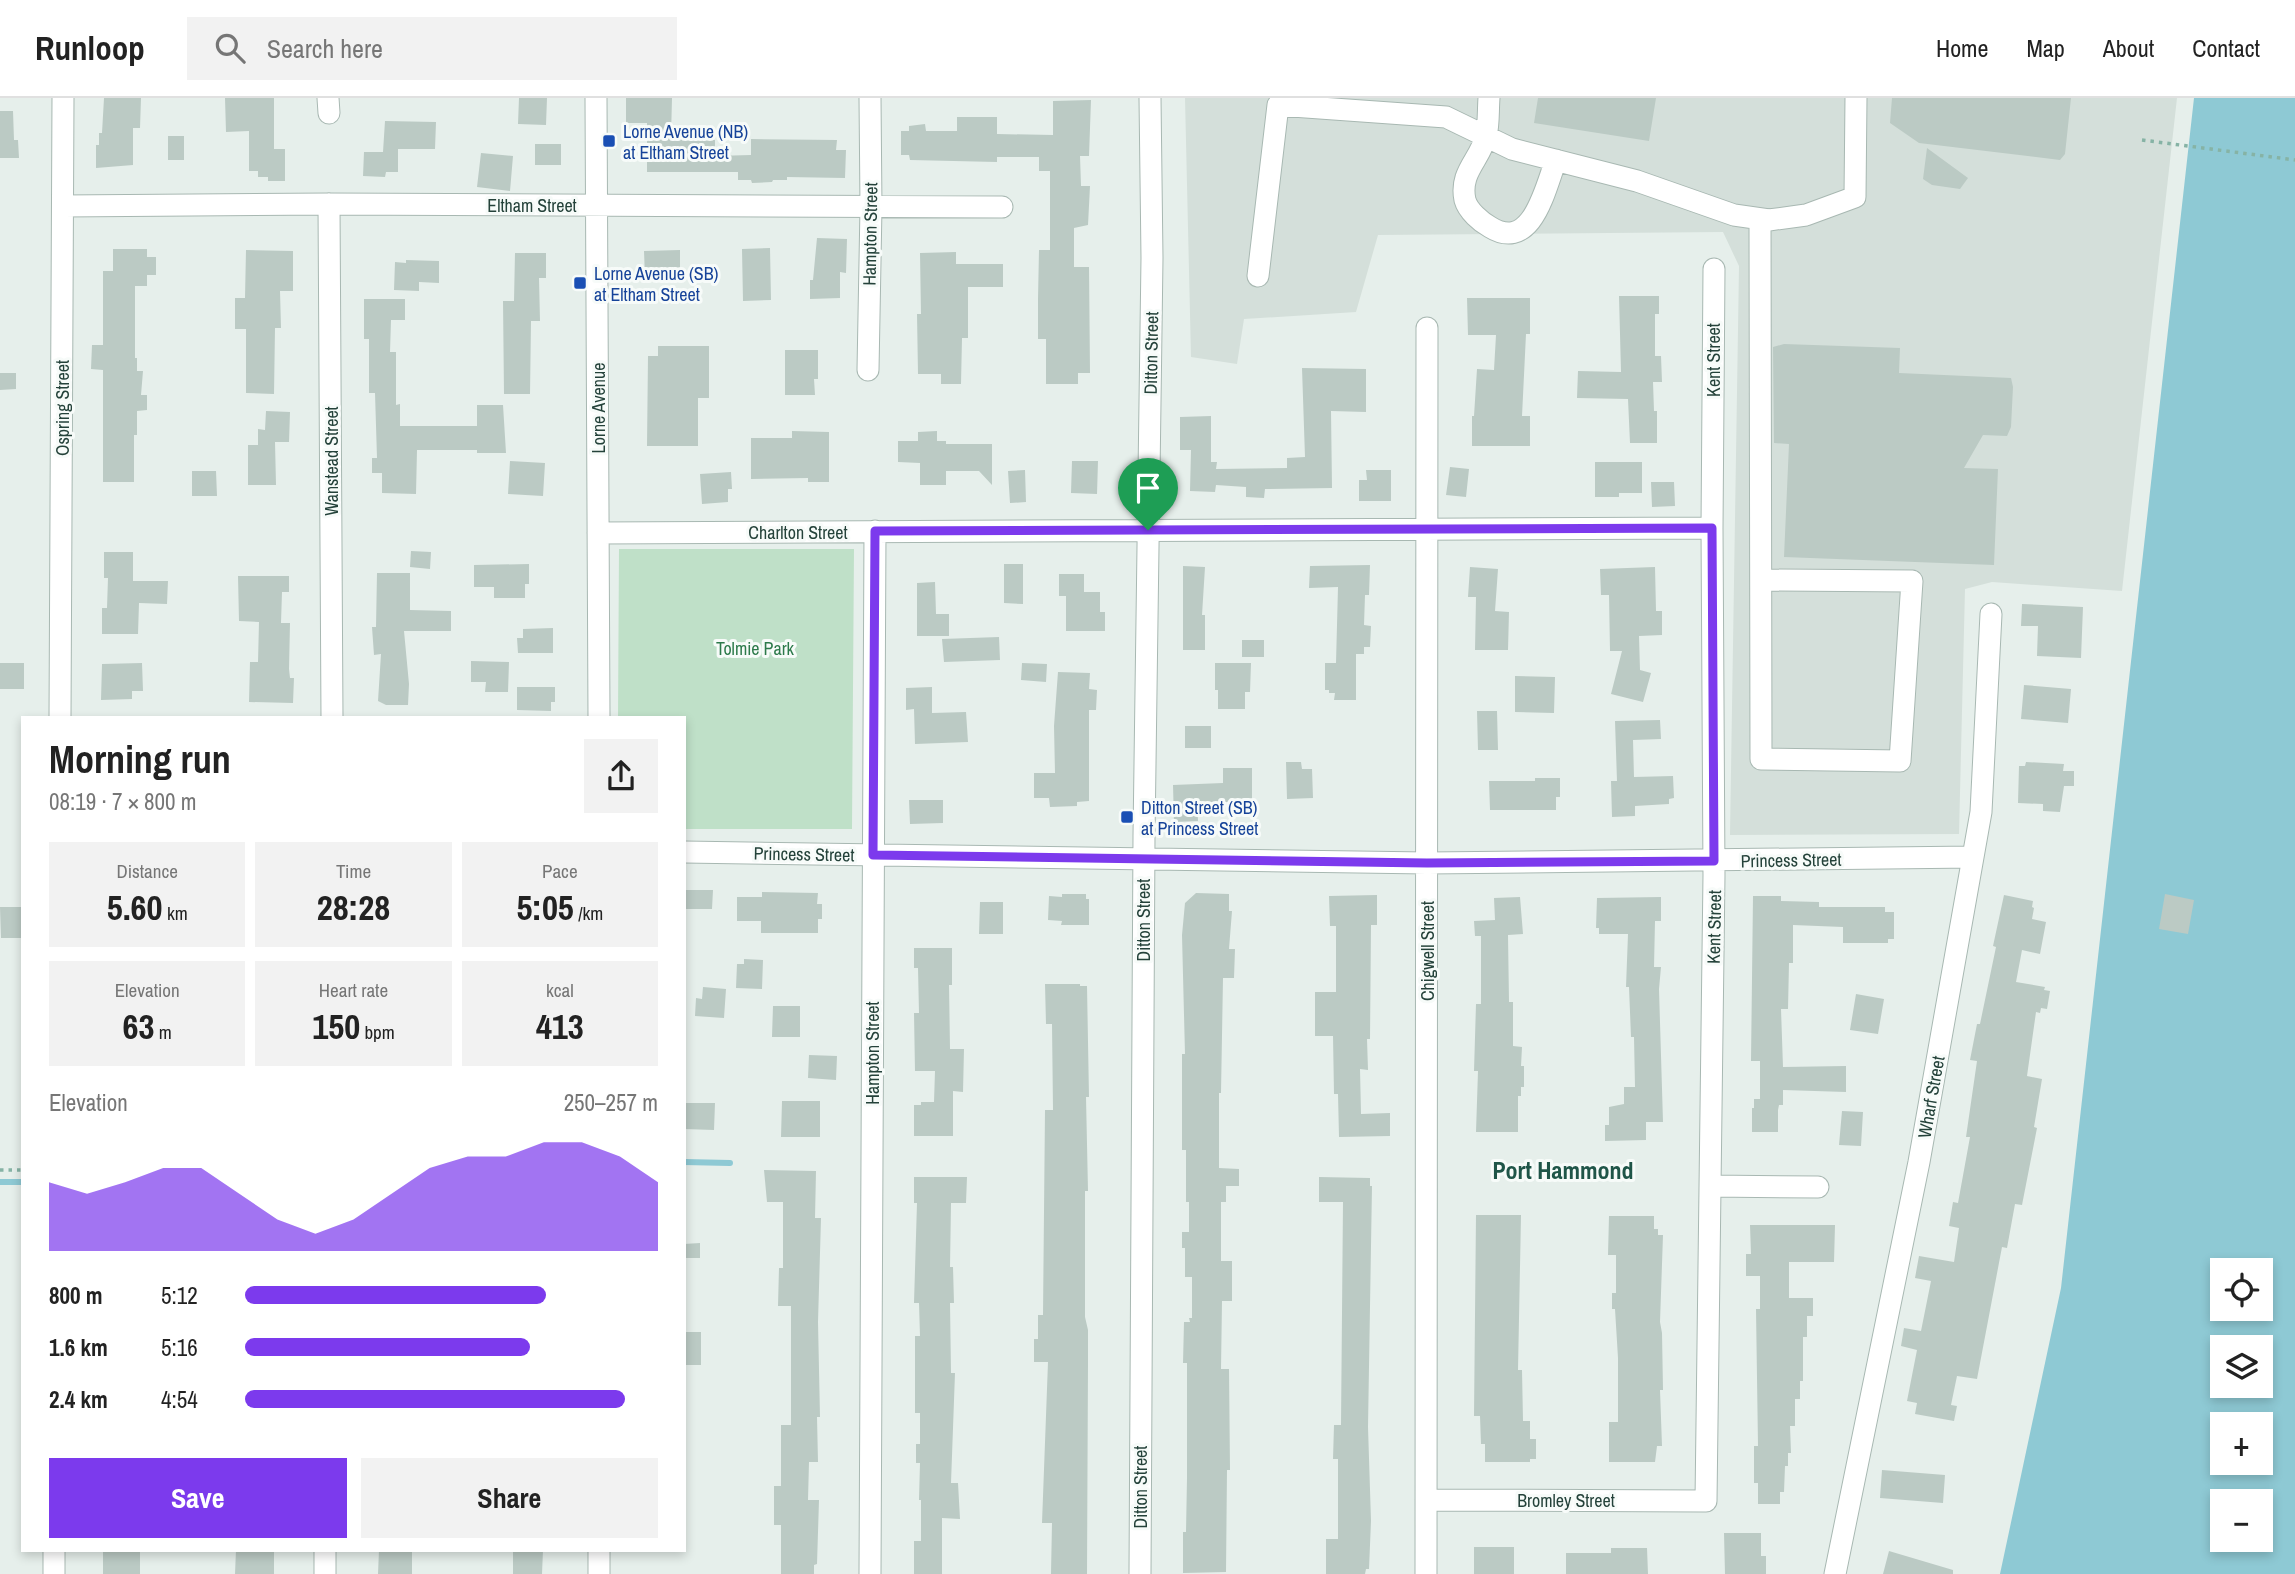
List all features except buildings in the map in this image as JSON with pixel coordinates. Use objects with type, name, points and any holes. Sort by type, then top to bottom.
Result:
[{"type":"street","name":"Ospring Street","points":[[60,716],[63,98]]},
{"type":"street","name":"Lorne Avenue","points":[[596,98],[599,716]]},
{"type":"street","name":"Hampton Street","points":[[868,370],[870,98]]},
{"type":"street","name":"Ditton Street","points":[[1140,1574],[1144,858],[1152,258],[1150,98]]},
{"type":"street","points":[[1489,98],[1486,137],[1465,175],[1465,202],[1480,221],[1501,234],[1519,232],[1535,218],[1556,160]]},
{"type":"street","points":[[1258,276],[1278,105],[1446,117],[1512,149],[1637,181],[1734,215],[1769,220],[1806,215],[1855,197],[1857,98]]},
{"type":"street","name":"Eltham Street","points":[[63,206],[329,204],[1002,207]]},
{"type":"street","name":"Wanstead Street","points":[[329,204],[332,716]]},
{"type":"street","points":[[1760,219],[1761,759],[1900,761],[1912,581],[1761,580]]},
{"type":"street","name":"Kent Street","points":[[1706,1501],[1714,861],[1714,269]]},
{"type":"street","name":"Chigwell Street","points":[[1426,1574],[1427,328]]},
{"type":"street","name":"Charlton Street","points":[[598,533],[1712,528]]},
{"type":"street","name":"Hampton Street","points":[[870,1574],[875,531]]},
{"type":"street","name":"Wharf Street","points":[[1835,1574],[1920,1162],[1981,812],[1990,614]]},
{"type":"street","name":"Princess Street","points":[[686,852],[1427,863],[1973,857]]},
{"type":"street","points":[[1711,1186],[1818,1187]]},
{"type":"street","name":"Bromley Street","points":[[1426,1500],[1706,1501]]},
{"type":"street","points":[[54,1552],[54,1574]]},
{"type":"street","points":[[325,1552],[325,1574]]},
{"type":"street","points":[[599,1552],[599,1574]]},
{"type":"path","points":[[2142,140],[2295,160]]},
{"type":"path","points":[[0,1170],[21,1170]]},
{"type":"shaded area","points":[[1185,98],[2177,98],[2122,591],[1992,582],[1965,589],[1959,834],[1730,835],[1739,266],[1723,232],[1378,235],[1356,312],[1244,319],[1237,364],[1191,357]]},
{"type":"green space","name":"Tolmie Park","points":[[619,549],[854,549],[852,829],[686,829],[686,716],[618,716]]},
{"type":"water","points":[[2194,98],[2295,98],[2295,1574],[2000,1574],[2061,1288]]},
{"type":"waterway","points":[[686,1162],[730,1163]]},
{"type":"waterway","points":[[0,1182],[21,1182]]},
{"type":"place","name":"Lorne Avenue (NB) at Eltham Street","points":[[609,141]]},
{"type":"place","name":"Lorne Avenue (SB) at Eltham Street","points":[[580,283]]},
{"type":"place","name":"Ditton Street (SB) at Princess Street","points":[[1127,817]]},
{"type":"district","name":"Port Hammond","points":[[1563,1170]]},
{"type":"route","points":[[1712,528],[1714,861],[1427,863],[873,855],[875,531],[1148,530],[1712,528]]}]
